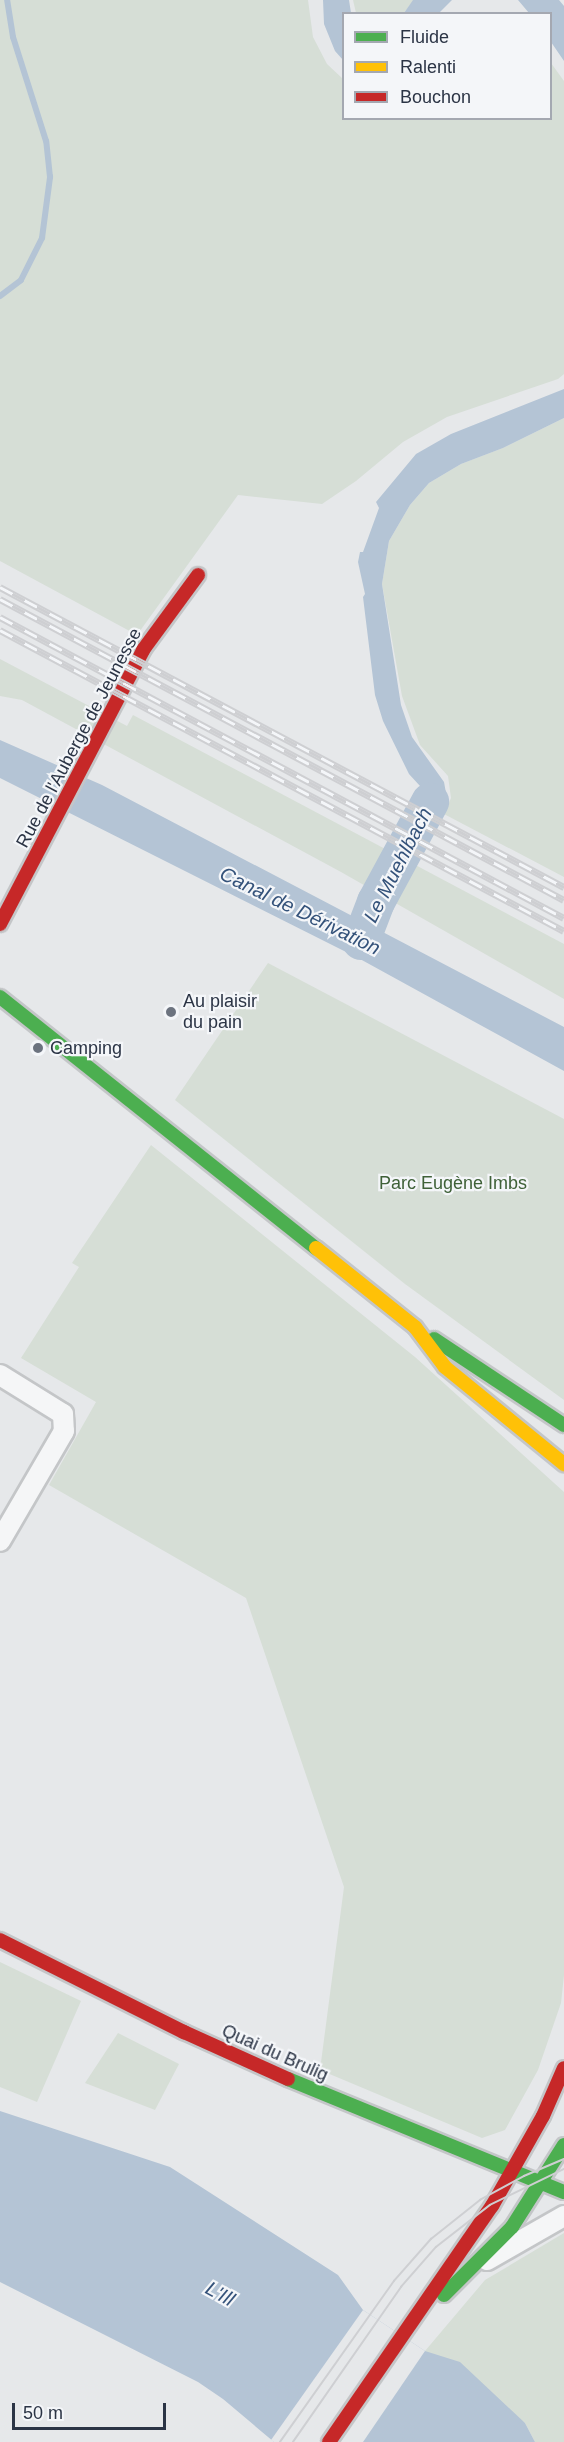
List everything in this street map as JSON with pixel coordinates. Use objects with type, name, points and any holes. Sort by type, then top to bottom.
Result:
[{"type":"main road","name":"Rue de l'Auberge de Jeunesse","points":[[0,924],[143,650],[198,575]]},
{"type":"main road","points":[[0,997],[415,1327],[564,1425]]},
{"type":"main road","points":[[415,1327],[445,1367],[564,1464]]},
{"type":"main road","points":[[533,1440],[564,1475]]},
{"type":"main road","name":"Quai du Brulig","points":[[0,1940],[184,2032],[333,2099],[564,2192]]},
{"type":"main road","points":[[329,2442],[492,2206],[543,2116],[564,2068]]},
{"type":"main road","points":[[406,2328],[467,2273],[512,2227],[564,2145]]},
{"type":"street","points":[[0,1375],[63,1414],[64,1431],[0,1541]]},
{"type":"street","points":[[467,2273],[564,2216]]},
{"type":"green space","points":[[0,0],[308,0],[313,37],[327,64],[342,78],[342,120],[552,120],[552,64],[564,81],[564,374],[558,379],[447,417],[403,442],[356,481],[322,504],[238,495],[137,635],[0,561]]},
{"type":"green space","points":[[353,0],[414,0],[405,12],[356,12]]},
{"type":"green space","points":[[564,418],[564,877],[444,814],[451,798],[448,776],[420,745],[402,696],[382,584],[389,541],[410,505],[429,483],[461,464],[503,448]]},
{"type":"green space","points":[[0,659],[127,726],[133,715],[564,944],[564,999],[341,872],[22,700],[0,696]]},
{"type":"green space","name":"Parc Eugène Imbs","points":[[268,963],[564,1119],[564,1400],[405,1284],[175,1100]]},
{"type":"green space","points":[[151,1145],[415,1357],[564,1492],[564,1975],[561,2003],[538,2070],[505,2130],[482,2138],[320,2070],[344,1887],[246,1598],[49,1485],[96,1402],[21,1358],[79,1267],[72,1263]]},
{"type":"green space","points":[[0,1962],[81,2001],[37,2102],[0,2087]]},
{"type":"green space","points":[[118,2033],[179,2064],[155,2110],[85,2083]]},
{"type":"green space","points":[[564,2233],[564,2442],[535,2442],[525,2423],[425,2351],[485,2280]]},
{"type":"water","points":[[323,0],[349,0],[351,12],[342,12],[342,59],[335,51],[324,24]]},
{"type":"water","points":[[413,0],[452,0],[440,12],[405,12]]},
{"type":"water","points":[[518,0],[559,0],[564,6],[564,61],[552,43],[552,12],[528,12]]},
{"type":"water","points":[[564,389],[564,418],[503,448],[461,464],[429,483],[410,505],[389,541],[382,584],[401,705],[412,737],[444,782],[446,793],[439,809],[418,797],[420,786],[409,774],[383,721],[375,695],[363,597],[365,594],[358,562],[360,552],[363,552],[379,508],[376,502],[416,454],[451,434]]},
{"type":"water","name":"Canal de Dérivation","points":[[0,740],[102,785],[564,1027],[564,1071],[360,959],[0,778]]},
{"type":"water","name":"L'Ill","points":[[0,2111],[170,2167],[338,2275],[363,2310],[425,2351],[460,2362],[525,2423],[535,2442],[274,2442],[223,2399],[198,2382],[0,2282]]},
{"type":"pier","points":[[363,2310],[425,2351],[363,2442],[274,2442],[271,2440]]},
{"type":"waterway","name":"Le Muehlbach","points":[[0,296],[21,280],[42,238],[50,177],[46,141],[13,37],[7,0]]},
{"type":"waterway","name":"Le Muehlbach","points":[[361,941],[376,902],[430,802]]},
{"type":"tram line","points":[[280,2442],[394,2281],[431,2239],[480,2200],[524,2176],[564,2159]]},
{"type":"tram line","points":[[293,2442],[401,2287],[436,2247],[490,2205],[564,2169]]},
{"type":"railway","points":[[0,587],[564,887]]},
{"type":"railway","points":[[0,599],[564,900]]},
{"type":"railway","points":[[0,617],[564,918]]},
{"type":"railway","points":[[0,630],[564,931]]},
{"type":"traffic: fast","points":[[0,997],[316,1248]]},
{"type":"traffic: fast","points":[[434,1339],[564,1425]]},
{"type":"traffic: fast","points":[[288,2079],[564,2192]]},
{"type":"traffic: fast","points":[[444,2295],[512,2227],[564,2145]]},
{"type":"traffic: slow","points":[[316,1248],[415,1327],[445,1367],[564,1464]]},
{"type":"traffic: jam","points":[[0,924],[143,650],[198,575]]},
{"type":"traffic: jam","points":[[0,1940],[184,2032],[288,2079]]},
{"type":"traffic: jam","points":[[329,2442],[492,2206],[543,2116],[564,2068]]},
{"type":"place","name":"Au plaisir du pain","points":[[171,1012]]},
{"type":"place","name":"Camping","points":[[38,1048]]}]
